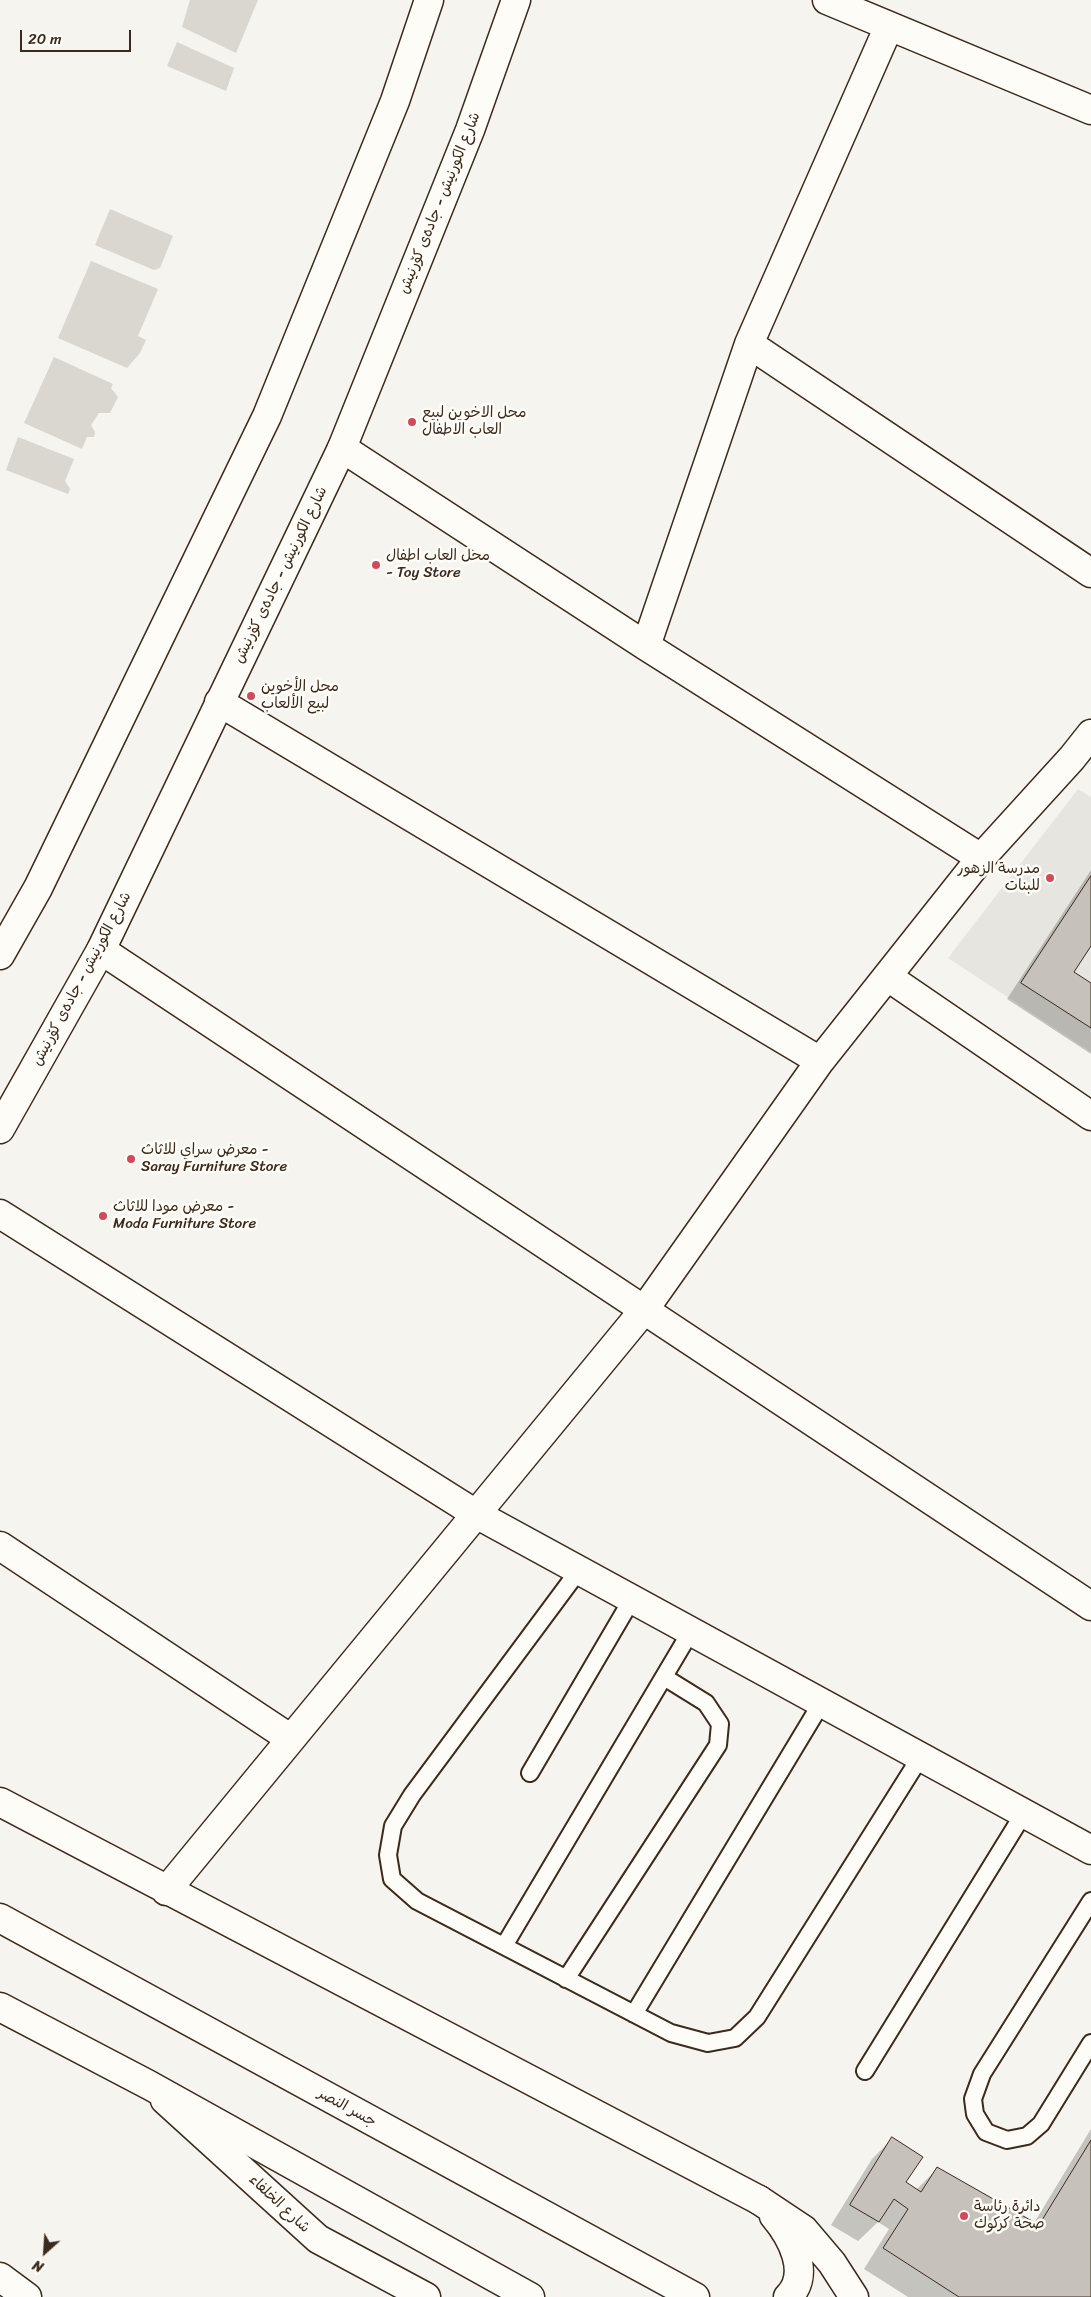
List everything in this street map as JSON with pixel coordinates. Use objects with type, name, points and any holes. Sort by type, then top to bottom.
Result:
[{"type":"street","points":[[0,956],[38,888],[267,416],[395,101],[429,0]]},
{"type":"street","name":"شارع الكورنيش - جادەی کۆرنیش","points":[[0,1130],[101,950],[342,448],[470,130],[516,0]]},
{"type":"street","points":[[827,0],[1091,110]]},
{"type":"street","points":[[646,646],[749,344],[889,26]]},
{"type":"street","points":[[749,344],[1091,573]]},
{"type":"street","points":[[342,448],[646,646],[981,858]]},
{"type":"street","points":[[219,702],[820,1061]]},
{"type":"street","points":[[166,1891],[644,1310],[820,1061],[981,858],[1082,764],[1091,734]]},
{"type":"street","points":[[101,950],[1091,1606]]},
{"type":"street","points":[[888,977],[1091,1116]]},
{"type":"street","points":[[3,1223],[476,1514],[1091,1850]]},
{"type":"street","points":[[0,1546],[291,1739]]},
{"type":"street","points":[[0,1802],[166,1891],[760,2200],[804,2230],[832,2263],[854,2297]]},
{"type":"street","name":"جسر النصر","points":[[0,1918],[695,2297]]},
{"type":"street","points":[[0,2007],[149,2085],[530,2297]]},
{"type":"street","name":"شارع الخلفاء","points":[[149,2085],[318,2239],[426,2297]]},
{"type":"street","points":[[760,2200],[780,2224],[797,2254],[799,2268],[797,2281],[788,2297]]},
{"type":"street","points":[[0,2277],[27,2297]]},
{"type":"lane","points":[[579,1570],[412,1796],[393,1826],[388,1856],[392,1879],[417,1901],[671,2033],[708,2043],[735,2038],[757,2017],[921,1756]]},
{"type":"lane","points":[[530,1773],[632,1599]]},
{"type":"lane","points":[[504,1946],[690,1631]]},
{"type":"lane","points":[[566,1979],[718,1745],[720,1724],[706,1702],[664,1677]]},
{"type":"lane","points":[[634,2014],[822,1702]]},
{"type":"lane","points":[[865,2071],[1024,1813]]},
{"type":"lane","points":[[1091,1901],[982,2074],[973,2099],[975,2114],[986,2132],[1007,2140],[1027,2136],[1041,2124],[1091,2043]]},
{"type":"shaded area","points":[[190,0],[258,0],[236,53],[182,27]]},
{"type":"shaded area","points":[[177,42],[234,68],[226,91],[167,66]]},
{"type":"shaded area","points":[[110,209],[173,236],[160,268],[154,270],[95,245]]},
{"type":"shaded area","points":[[91,261],[158,289],[138,336],[146,340],[140,353],[127,368],[58,338]]},
{"type":"shaded area","points":[[54,357],[113,384],[111,388],[118,397],[110,413],[99,413],[91,425],[95,432],[94,437],[87,437],[82,449],[24,423]]},
{"type":"shaded area","points":[[18,437],[74,459],[65,481],[70,489],[68,494],[6,470]]},
{"type":"shaded area","name":"مدرسة الزهور للبنات","points":[[1078,789],[1091,797],[1091,1052],[948,958]]},
{"type":"building","points":[[1091,876],[1091,946],[1074,972],[1091,983],[1091,1028],[1021,983]]},
{"type":"building","name":"دائرة رئاسة صحة كركوك","points":[[892,2137],[923,2157],[906,2182],[921,2192],[937,2167],[1039,2225],[1091,2140],[1091,2297],[959,2297],[883,2248],[908,2209],[894,2199],[879,2222],[850,2205]]},
{"type":"place","name":"محل الاخوين لبيع العاب الاطفال","points":[[412,422]]},
{"type":"place","name":"محل العاب اطفال - Toy Store","points":[[376,565]]},
{"type":"place","name":"محل الأخوين لبيع الألعاب","points":[[251,696]]},
{"type":"place","name":"مدرسة الزهور للبنات","points":[[1050,878]]},
{"type":"place","name":"معرض سراي للاثاث - Saray Furniture Store","points":[[131,1159]]},
{"type":"place","name":"معرض مودا للاثاث - Moda Furniture Store","points":[[103,1216]]},
{"type":"place","name":"دائرة رئاسة صحة كركوك","points":[[964,2216]]}]
